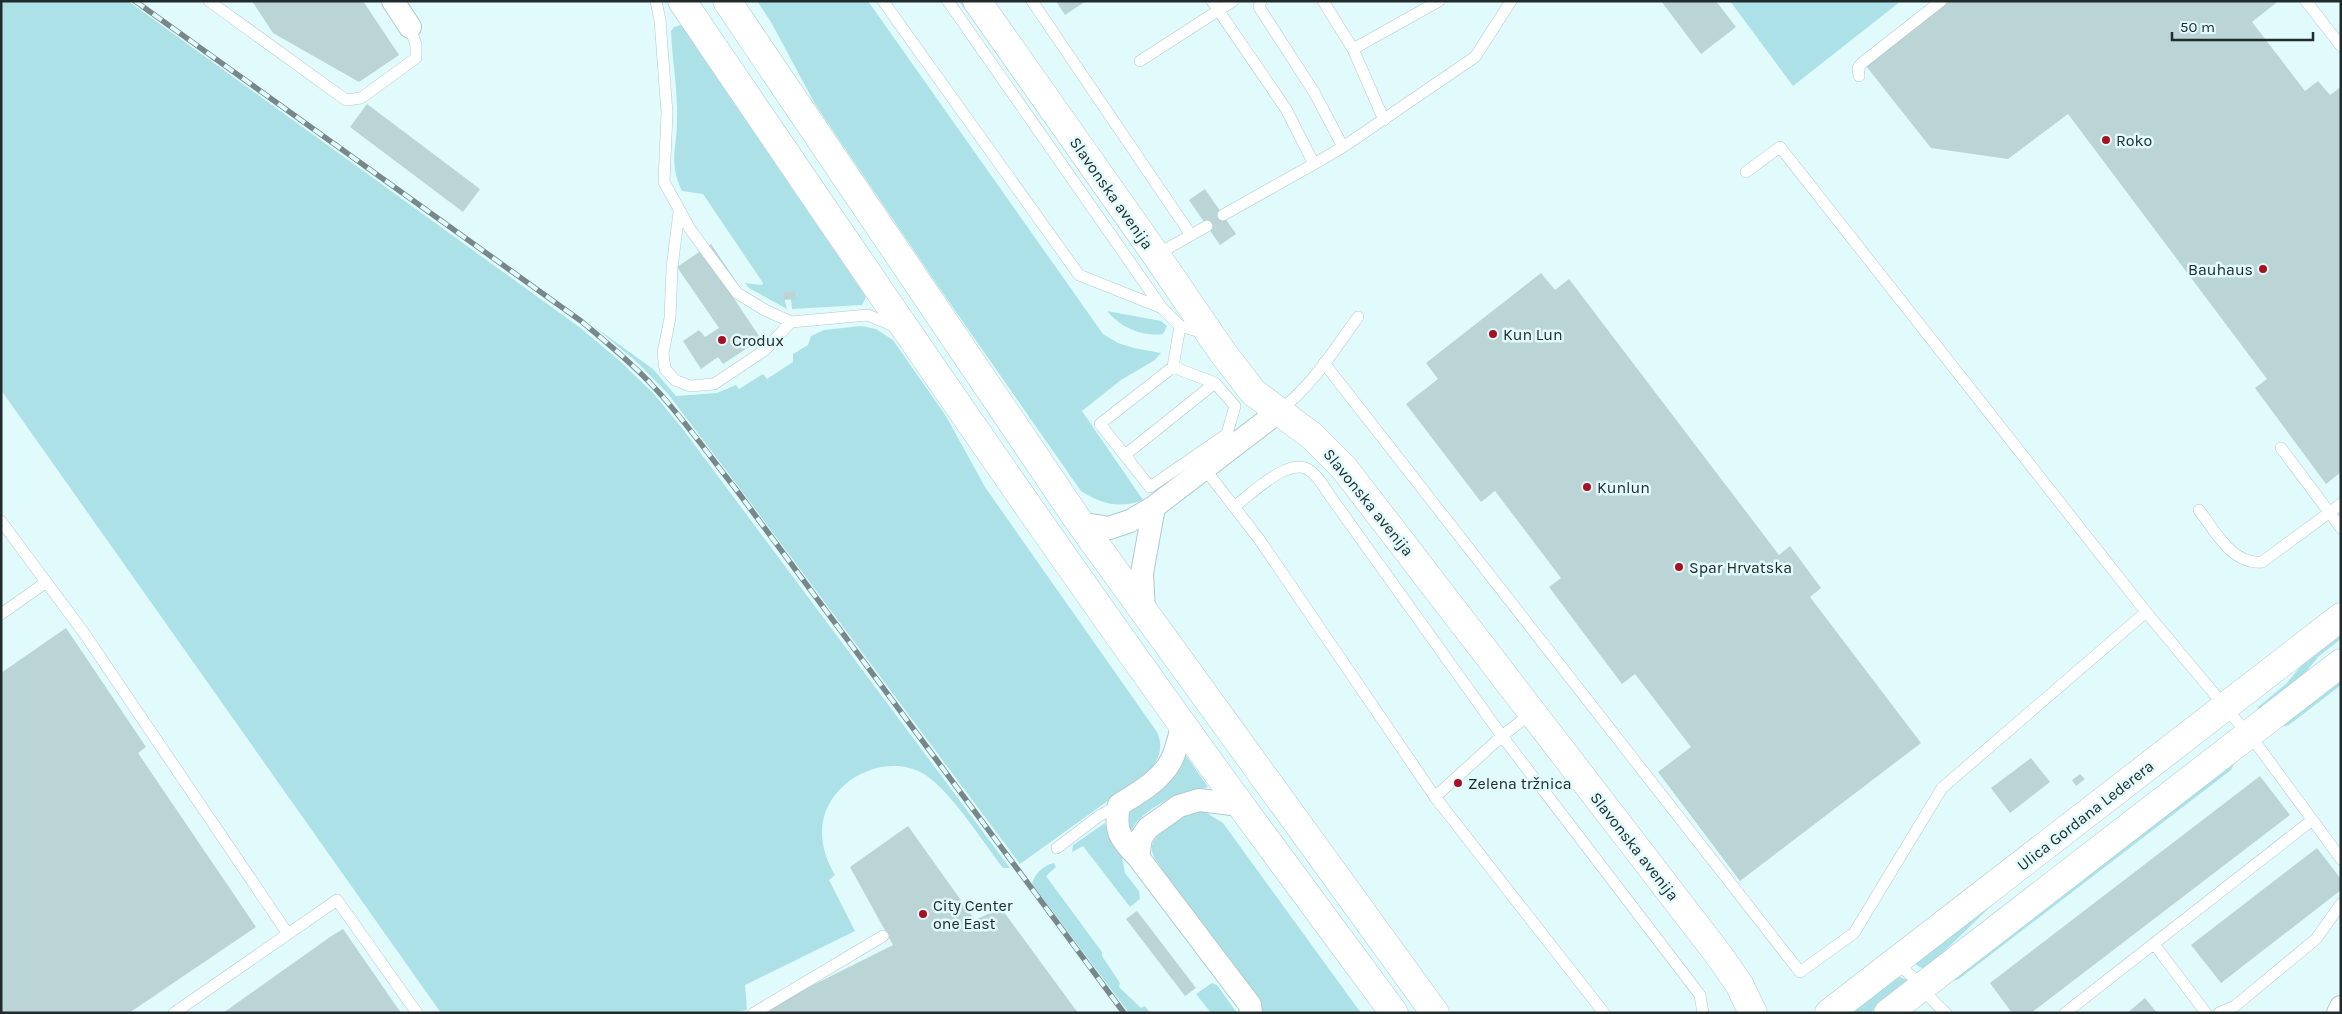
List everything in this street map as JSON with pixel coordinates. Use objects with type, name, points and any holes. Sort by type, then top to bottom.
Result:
[{"type":"street","points":[[393,1],[410,27]]},
{"type":"street","points":[[682,1],[907,332],[1183,725],[1394,1013]]},
{"type":"street","points":[[727,1],[1080,523],[1435,1013]]},
{"type":"street","name":"Slavonska avenija","points":[[977,1],[1253,392],[1312,436],[1344,468],[1729,968],[1753,1013]]},
{"type":"street","points":[[1080,523],[1109,528],[1130,521],[1154,507],[1278,412]]},
{"type":"street","points":[[1144,611],[1142,573],[1154,507]]},
{"type":"street","name":"Ulica Gordana Lederera","points":[[1829,1013],[2341,617]]},
{"type":"street","points":[[1888,1013],[2341,663]]},
{"type":"street","points":[[1183,725],[1172,759],[1162,773],[1120,806],[1116,824],[1121,838],[1138,857],[1250,1005],[1251,1013]]},
{"type":"street","points":[[1138,857],[1141,838],[1148,828],[1179,806],[1198,800],[1240,805]]},
{"type":"street","points":[[2338,1013],[2341,1007]]},
{"type":"lane","points":[[209,1],[346,100],[361,98],[416,58],[416,45],[410,27]]},
{"type":"lane","points":[[656,1],[660,20],[667,113],[664,182],[679,212],[737,293],[765,310],[791,322],[868,316],[907,332]]},
{"type":"lane","points":[[883,1],[1079,275],[1162,308]]},
{"type":"lane","points":[[948,1],[1162,308],[1180,326],[1211,335]]},
{"type":"lane","points":[[1032,1],[1191,235]]},
{"type":"lane","points":[[1140,61],[1216,6],[1233,1]]},
{"type":"lane","points":[[1261,1],[1259,7],[1314,92],[1343,147]]},
{"type":"lane","points":[[1323,1],[1353,49],[1384,120]]},
{"type":"lane","points":[[1353,49],[1439,1]]},
{"type":"lane","points":[[1223,215],[1343,147],[1475,57],[1511,1]]},
{"type":"lane","points":[[1858,76],[1858,68],[1862,63],[1941,1]]},
{"type":"lane","points":[[2306,1],[2341,46]]},
{"type":"lane","points":[[1216,6],[1286,109],[1314,164]]},
{"type":"lane","points":[[1746,172],[1780,147],[2146,612],[2247,734],[2341,859]]},
{"type":"lane","points":[[679,212],[672,268],[670,318],[663,353],[665,369],[675,380],[690,386],[714,384],[765,350],[791,322]]},
{"type":"lane","points":[[1156,254],[1207,226]]},
{"type":"lane","points":[[1278,412],[1295,399],[1324,364],[1358,317]]},
{"type":"lane","points":[[1173,367],[1215,383],[1235,406],[1227,434],[1150,487],[1100,424],[1173,367],[1180,326]]},
{"type":"lane","points":[[1324,364],[1800,972],[1854,933],[1942,788],[2146,612]]},
{"type":"lane","points":[[1125,455],[1215,383]]},
{"type":"lane","points":[[2281,448],[2341,528]]},
{"type":"lane","points":[[1234,507],[1285,468],[1300,465],[1310,470],[1334,500],[1502,736],[1700,995],[1703,1013]]},
{"type":"lane","points":[[1204,468],[1259,539],[1435,797],[1604,1013]]},
{"type":"lane","points":[[2199,510],[2237,557],[2251,563],[2262,562],[2341,504]]},
{"type":"lane","points":[[1,521],[45,583],[84,633],[288,934]]},
{"type":"lane","points":[[1,614],[45,583]]},
{"type":"lane","points":[[1435,797],[1502,736],[1532,712]]},
{"type":"lane","points":[[1057,848],[1099,816],[1120,806]]},
{"type":"lane","points":[[2065,1013],[2311,821]]},
{"type":"lane","points":[[174,1013],[337,900],[417,1013]]},
{"type":"lane","points":[[2219,1013],[2238,1010],[2316,939],[2341,904]]},
{"type":"lane","points":[[754,1013],[883,936]]},
{"type":"lane","points":[[2154,944],[2206,1013]]},
{"type":"lane","points":[[1893,962],[1904,968],[1935,1004],[1946,1013]]},
{"type":"shaded area","points":[[1,1],[128,1],[578,326],[621,362],[653,393],[682,428],[1010,868],[1003,868],[955,804],[924,774],[908,768],[891,766],[874,769],[858,776],[844,786],[833,798],[825,814],[822,831],[826,854],[835,875],[829,880],[855,931],[745,985],[747,1010],[730,1013],[441,1013],[1,390]]},
{"type":"shaded area","points":[[757,1],[868,1],[1103,334],[1118,343],[1161,353],[1155,360],[1121,380],[1082,411],[1143,500],[1119,505],[1111,504],[1081,491],[940,289],[815,104],[771,22]]},
{"type":"shaded area","points":[[959,1],[963,1],[1182,317]]},
{"type":"shaded area","points":[[1730,1],[1901,1],[1793,86]]},
{"type":"shaded area","points":[[681,25],[866,297],[862,305],[792,309],[791,299],[797,299],[796,291],[783,293],[787,309],[749,288],[745,283],[762,285],[763,283],[703,194],[682,191],[674,163],[677,108],[671,31],[674,27]]},
{"type":"shaded area","points":[[1107,311],[1161,321],[1167,326],[1163,334],[1155,335],[1139,332],[1118,322]]},
{"type":"shaded area","points":[[592,325],[653,369],[676,396],[717,393],[736,385],[739,389],[763,374],[767,379],[793,362],[793,354],[808,345],[811,336],[824,330],[861,326],[876,329],[893,340],[946,416],[985,487],[1157,732],[1160,749],[1158,758],[1152,767],[1148,772],[1020,864],[668,394],[637,362]]},
{"type":"shaded area","points":[[2341,630],[2341,639],[2319,656],[2296,684],[2258,710],[2258,707],[2287,683],[2307,658]]},
{"type":"shaded area","points":[[2341,675],[2341,685],[2289,725],[2273,729]]},
{"type":"shaded area","points":[[1185,754],[1208,787],[1182,794],[1157,805],[1137,822],[1130,834],[1128,816],[1132,810]]},
{"type":"shaded area","points":[[2239,755],[2231,770],[1959,979],[1952,981]]},
{"type":"shaded area","points":[[1194,812],[1205,812],[1223,823],[1361,1013],[1262,1013],[1155,859],[1152,845],[1155,839],[1165,829]]},
{"type":"shaded area","points":[[1105,823],[1109,837],[1121,852],[1125,873],[1139,891],[1140,899],[1130,907],[1083,846],[1072,852],[1073,845]]},
{"type":"shaded area","points":[[1054,863],[1056,867],[1046,876],[1102,952],[1102,956],[1120,983],[1119,987],[1141,1008],[1145,1006],[1150,1013],[1129,1013],[1032,884],[1040,870]]},
{"type":"shaded area","points":[[2026,872],[1925,970],[1913,963]]},
{"type":"shaded area","points":[[1897,976],[1908,980],[1909,983],[1870,1013],[1844,1013]]},
{"type":"shaded area","points":[[1212,983],[1217,985],[1237,1013],[1211,1013],[1196,994]]},
{"type":"building","points":[[252,1],[363,1],[399,55],[359,82],[273,33]]},
{"type":"building","points":[[1056,1],[1086,1],[1065,15]]},
{"type":"building","points":[[1661,1],[1716,1],[1736,27],[1701,54]]},
{"type":"building","name":"Bauhaus","points":[[1949,1],[2275,1],[2276,3],[2252,22],[2305,91],[2318,81],[2330,95],[2341,87],[2341,472],[2326,484],[2255,388],[2267,379],[2068,114],[2008,159],[1931,148],[1866,66]]},
{"type":"building","points":[[367,104],[480,189],[463,212],[350,127]]},
{"type":"building","points":[[1205,189],[1236,234],[1220,245],[1189,200]]},
{"type":"building","points":[[711,244],[742,290],[733,297],[761,339],[723,364],[718,357],[701,369],[683,341],[699,330],[705,337],[719,328],[677,267]]},
{"type":"building","name":"Spar Hrvatska","points":[[1541,273],[1555,290],[1569,279],[1779,555],[1790,546],[1821,588],[1810,597],[1921,743],[1740,881],[1658,772],[1691,747],[1635,674],[1622,684],[1549,587],[1561,578],[1495,491],[1481,502],[1406,404],[1438,379],[1426,363]]},
{"type":"building","points":[[796,291],[797,299],[784,300],[783,292]]},
{"type":"building","points":[[66,628],[146,747],[138,753],[256,927],[129,1013],[1,1013],[1,673]]},
{"type":"building","points":[[2031,758],[2050,782],[2010,813],[1991,788]]},
{"type":"building","points":[[2080,774],[2085,779],[2076,786],[2072,780]]},
{"type":"building","points":[[2260,776],[2290,815],[2031,1013],[2012,1013],[1990,983]]},
{"type":"building","name":"City Center one East","points":[[908,826],[975,920],[1001,908],[1078,1013],[757,1013],[893,945],[850,867]]},
{"type":"building","points":[[2317,848],[2341,879],[2341,890],[2221,983],[2191,945]]},
{"type":"building","points":[[1137,911],[1196,988],[1185,996],[1126,919]]},
{"type":"building","points":[[343,929],[401,1013],[223,1013],[330,937]]},
{"type":"building","points":[[2145,998],[2157,1013],[2127,1013]]},
{"type":"railway","points":[[135,1],[581,321],[645,377],[675,411],[735,488],[1124,1013]]},
{"type":"place","name":"Roko","points":[[2106,140]]},
{"type":"place","name":"Bauhaus","points":[[2263,269]]},
{"type":"place","name":"Kun Lun","points":[[1493,334]]},
{"type":"place","name":"Crodux","points":[[722,340]]},
{"type":"place","name":"Kunlun","points":[[1587,487]]},
{"type":"place","name":"Spar Hrvatska","points":[[1679,567]]},
{"type":"place","name":"Zelena tržnica","points":[[1458,783]]},
{"type":"place","name":"City Center one East","points":[[923,914]]}]
